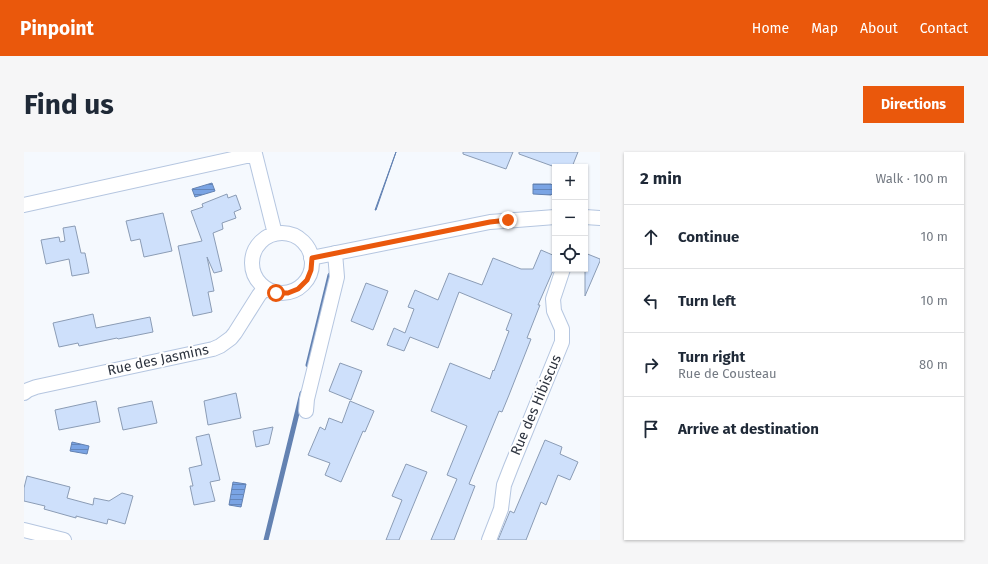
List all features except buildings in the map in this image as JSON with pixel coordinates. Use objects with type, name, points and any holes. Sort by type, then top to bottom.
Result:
[{"type":"street","points":[[24,205],[260,153],[275,234]]},
{"type":"street","points":[[312,258],[490,222],[552,217]]},
{"type":"street","points":[[588,217],[600,218]]},
{"type":"street","points":[[275,234],[286,234],[297,237],[305,244],[312,258],[311,270],[307,280],[298,289],[288,293],[276,293],[265,288],[258,282],[253,273],[253,253],[258,245],[266,238],[275,234]]},
{"type":"street","points":[[306,411],[307,399],[337,277],[335,253]]},
{"type":"street","name":"Rue des Hibiscus","points":[[489,540],[501,508],[504,485],[562,342],[562,329],[554,311],[553,299],[562,272]]},
{"type":"street","name":"Rue des Jasmins","points":[[24,393],[36,387],[220,346],[235,333],[265,288]]},
{"type":"street","points":[[24,530],[64,540]]},
{"type":"water","points":[[396,152],[376,210],[375,210]]},
{"type":"water","points":[[212,183],[215,191],[195,197],[192,189]]},
{"type":"water","points":[[533,184],[552,185],[551,195],[533,194]]},
{"type":"water","points":[[72,442],[89,446],[87,454],[70,451]]},
{"type":"water","points":[[233,482],[246,484],[241,507],[229,505]]},
{"type":"waterway","points":[[308,365],[330,275]]},
{"type":"waterway","points":[[266,540],[302,393]]},
{"type":"route","points":[[276,293],[288,293],[298,289],[307,280],[311,270],[312,258],[490,222],[508,220]]}]
